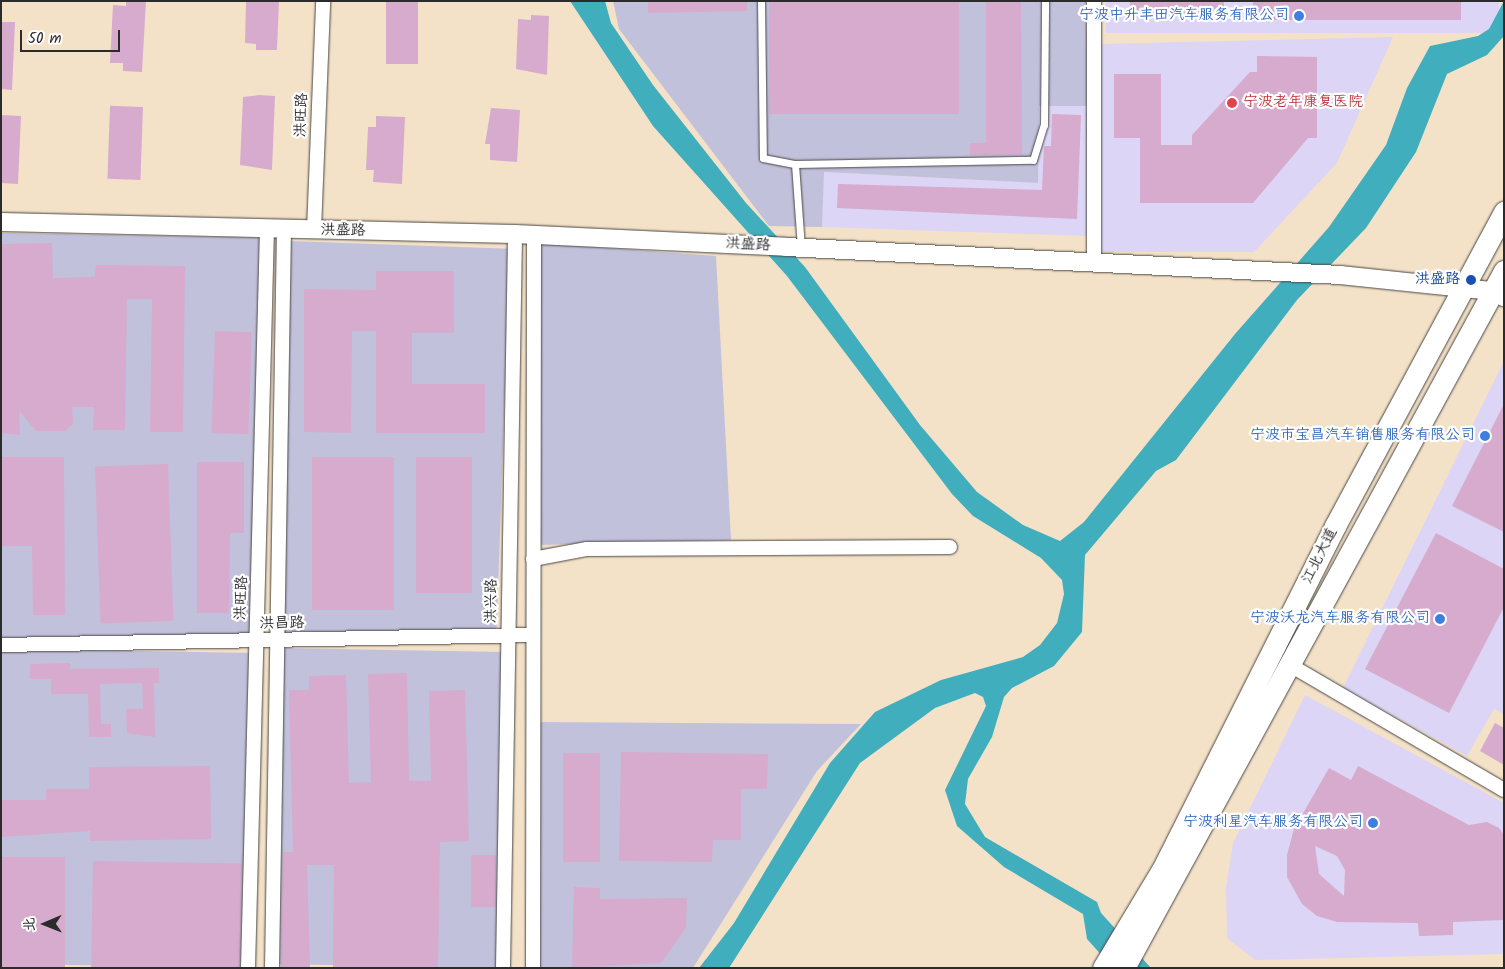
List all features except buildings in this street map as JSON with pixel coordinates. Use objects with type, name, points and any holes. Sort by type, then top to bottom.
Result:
[{"type":"main road","name":"江北大道","points":[[1148,909],[1335,526],[1504,212]]},
{"type":"main road","name":"江北大道","points":[[1148,909],[1290,666],[1498,294],[1504,271]]},
{"type":"main road","points":[[1103,968],[1148,909]]},
{"type":"main road","points":[[1124,968],[1148,909]]},
{"type":"street","name":"洪旺路","points":[[314,230],[324,1]]},
{"type":"street","points":[[1094,1],[1094,264]]},
{"type":"street","name":"洪盛路","points":[[1,222],[276,230],[515,234],[736,244],[1094,264],[1340,275],[1498,294]]},
{"type":"street","name":"洪旺路","points":[[248,968],[257,640],[276,230]]},
{"type":"street","points":[[272,968],[277,640],[276,230]]},
{"type":"street","name":"洪兴路","points":[[503,968],[515,234]]},
{"type":"street","points":[[532,968],[534,235]]},
{"type":"street","points":[[533,559],[604,548],[950,547]]},
{"type":"street","name":"洪昌路","points":[[1,645],[533,635]]},
{"type":"street","points":[[1290,666],[1504,790]]},
{"type":"lane","points":[[761,1],[763,158],[795,164],[1033,160],[1044,125],[1045,1]]},
{"type":"lane","points":[[793,247],[795,164]]},
{"type":"shaded area","points":[[613,1],[1086,1],[1088,106],[1039,106],[1038,183],[824,172],[822,227],[769,226],[619,29]]},
{"type":"shaded area","name":"宁波中升丰田汽车服务有限公司","points":[[1106,1],[1499,1],[1499,33],[1106,33]]},
{"type":"shaded area","name":"宁波老年康复医院","points":[[1393,37],[1337,163],[1254,252],[1101,252],[1100,44]]},
{"type":"shaded area","points":[[1038,106],[1088,106],[1087,236],[822,227],[823,172],[1038,183]]},
{"type":"shaded area","points":[[1,233],[265,238],[258,645],[1,640]]},
{"type":"shaded area","points":[[288,241],[510,249],[496,644],[274,636]]},
{"type":"shaded area","points":[[540,243],[716,256],[731,540],[539,545]]},
{"type":"shaded area","name":"宁波沃龙汽车服务有限公司","points":[[1504,361],[1504,714],[1494,709],[1467,756],[1343,688]]},
{"type":"shaded area","points":[[280,648],[504,652],[498,968],[275,964]]},
{"type":"shaded area","points":[[1,649],[253,653],[248,968],[1,964]]},
{"type":"shaded area","name":"宁波利星汽车服务有限公司","points":[[1305,695],[1504,803],[1504,954],[1255,960],[1227,938],[1226,887],[1233,843]]},
{"type":"shaded area","points":[[538,722],[861,724],[817,771],[693,968],[538,968]]},
{"type":"water","points":[[570,1],[605,1],[611,23],[653,85],[746,203],[805,267],[920,425],[977,492],[1023,525],[1060,541],[1084,522],[1235,334],[1329,227],[1386,145],[1407,88],[1430,46],[1478,36],[1489,29],[1504,1],[1504,36],[1487,55],[1447,74],[1416,152],[1366,228],[1297,300],[1176,460],[1156,471],[1085,555],[1082,632],[1054,666],[1012,688],[1004,697],[992,737],[968,779],[965,804],[985,837],[1097,902],[1101,913],[1151,968],[1113,968],[1087,939],[1083,914],[1004,867],[957,826],[945,790],[986,706],[983,697],[975,693],[935,708],[860,763],[729,968],[699,968],[734,923],[830,763],[875,712],[941,680],[1023,657],[1040,645],[1057,623],[1064,594],[1062,580],[1041,558],[973,516],[952,494],[787,276],[653,126]]},
{"type":"place","name":"宁波中升丰田汽车服务有限公司","points":[[1299,16]]},
{"type":"place","name":"宁波老年康复医院","points":[[1232,103]]},
{"type":"place","name":"洪盛路","points":[[1471,280]]},
{"type":"place","name":"宁波市宝昌汽车销售服务有限公司","points":[[1485,436]]},
{"type":"place","name":"宁波沃龙汽车服务有限公司","points":[[1440,619]]},
{"type":"place","name":"宁波利星汽车服务有限公司","points":[[1373,823]]}]
